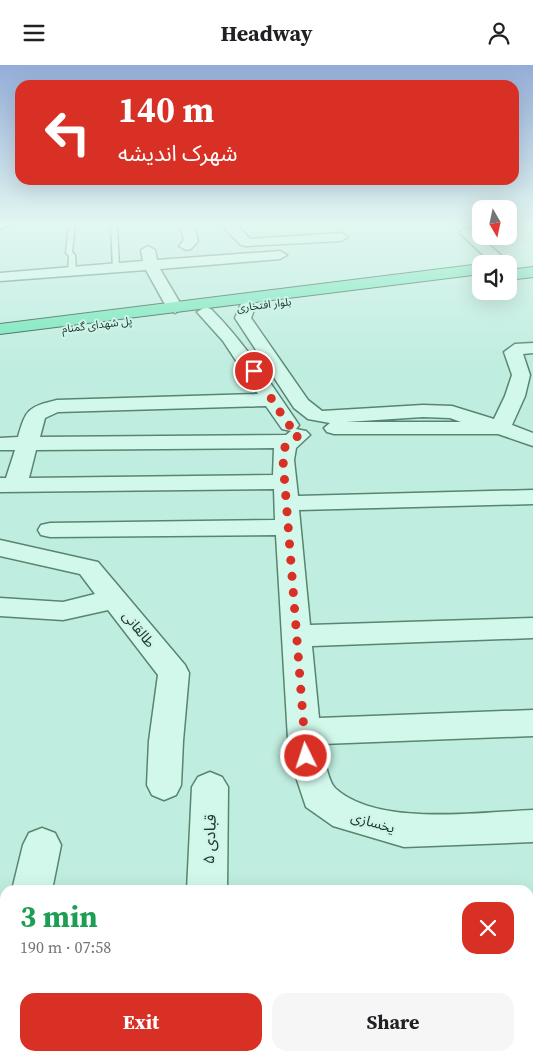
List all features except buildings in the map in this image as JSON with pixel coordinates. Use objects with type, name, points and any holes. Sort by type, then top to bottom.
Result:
[{"type":"highway","name":"بلوار افتخاری","points":[[175,308],[469,270]]},
{"type":"highway","points":[[517,274],[533,272]]},
{"type":"highway","name":"بلوار افتخاری","points":[[200,313],[472,280]]},
{"type":"highway","points":[[0,322],[135,308],[175,308]]},
{"type":"highway","name":"پل شهدای گمنام","points":[[0,329],[175,308]]},
{"type":"highway","points":[[0,345],[89,334],[200,313]]},
{"type":"highway","name":"پل شهدای گمنام","points":[[0,337],[200,313]]},
{"type":"street","points":[[0,277],[94,270]]},
{"type":"street","points":[[154,270],[175,308]]},
{"type":"street","points":[[247,307],[244,319],[301,404],[308,427]]},
{"type":"street","points":[[200,313],[230,338],[274,401],[308,427]]},
{"type":"street","points":[[500,427],[515,396],[521,375],[513,352],[521,348],[533,348]]},
{"type":"street","points":[[254,371],[277,367]]},
{"type":"street","points":[[274,401],[57,406],[42,410],[35,415],[27,444],[8,485],[286,504]]},
{"type":"street","points":[[0,444],[308,427],[500,427],[533,440]]},
{"type":"street","name":"یخسازی","points":[[308,427],[285,447],[283,460],[306,756],[319,796],[346,815],[404,831],[533,826]]},
{"type":"street","points":[[50,531],[286,504],[533,497]]},
{"type":"street","name":"طالقانی","points":[[0,548],[89,568],[174,673],[166,741],[164,785]]},
{"type":"street","points":[[0,607],[63,611],[114,599]]},
{"type":"street","points":[[297,636],[533,628]]},
{"type":"street","points":[[304,732],[533,723]]},
{"type":"street","name":"قبادی ۵","points":[[207,885],[210,787]]},
{"type":"street","points":[[33,885],[42,845]]},
{"type":"route","points":[[254,371],[277,405],[290,429],[299,435],[285,447],[283,460],[306,756]]}]
